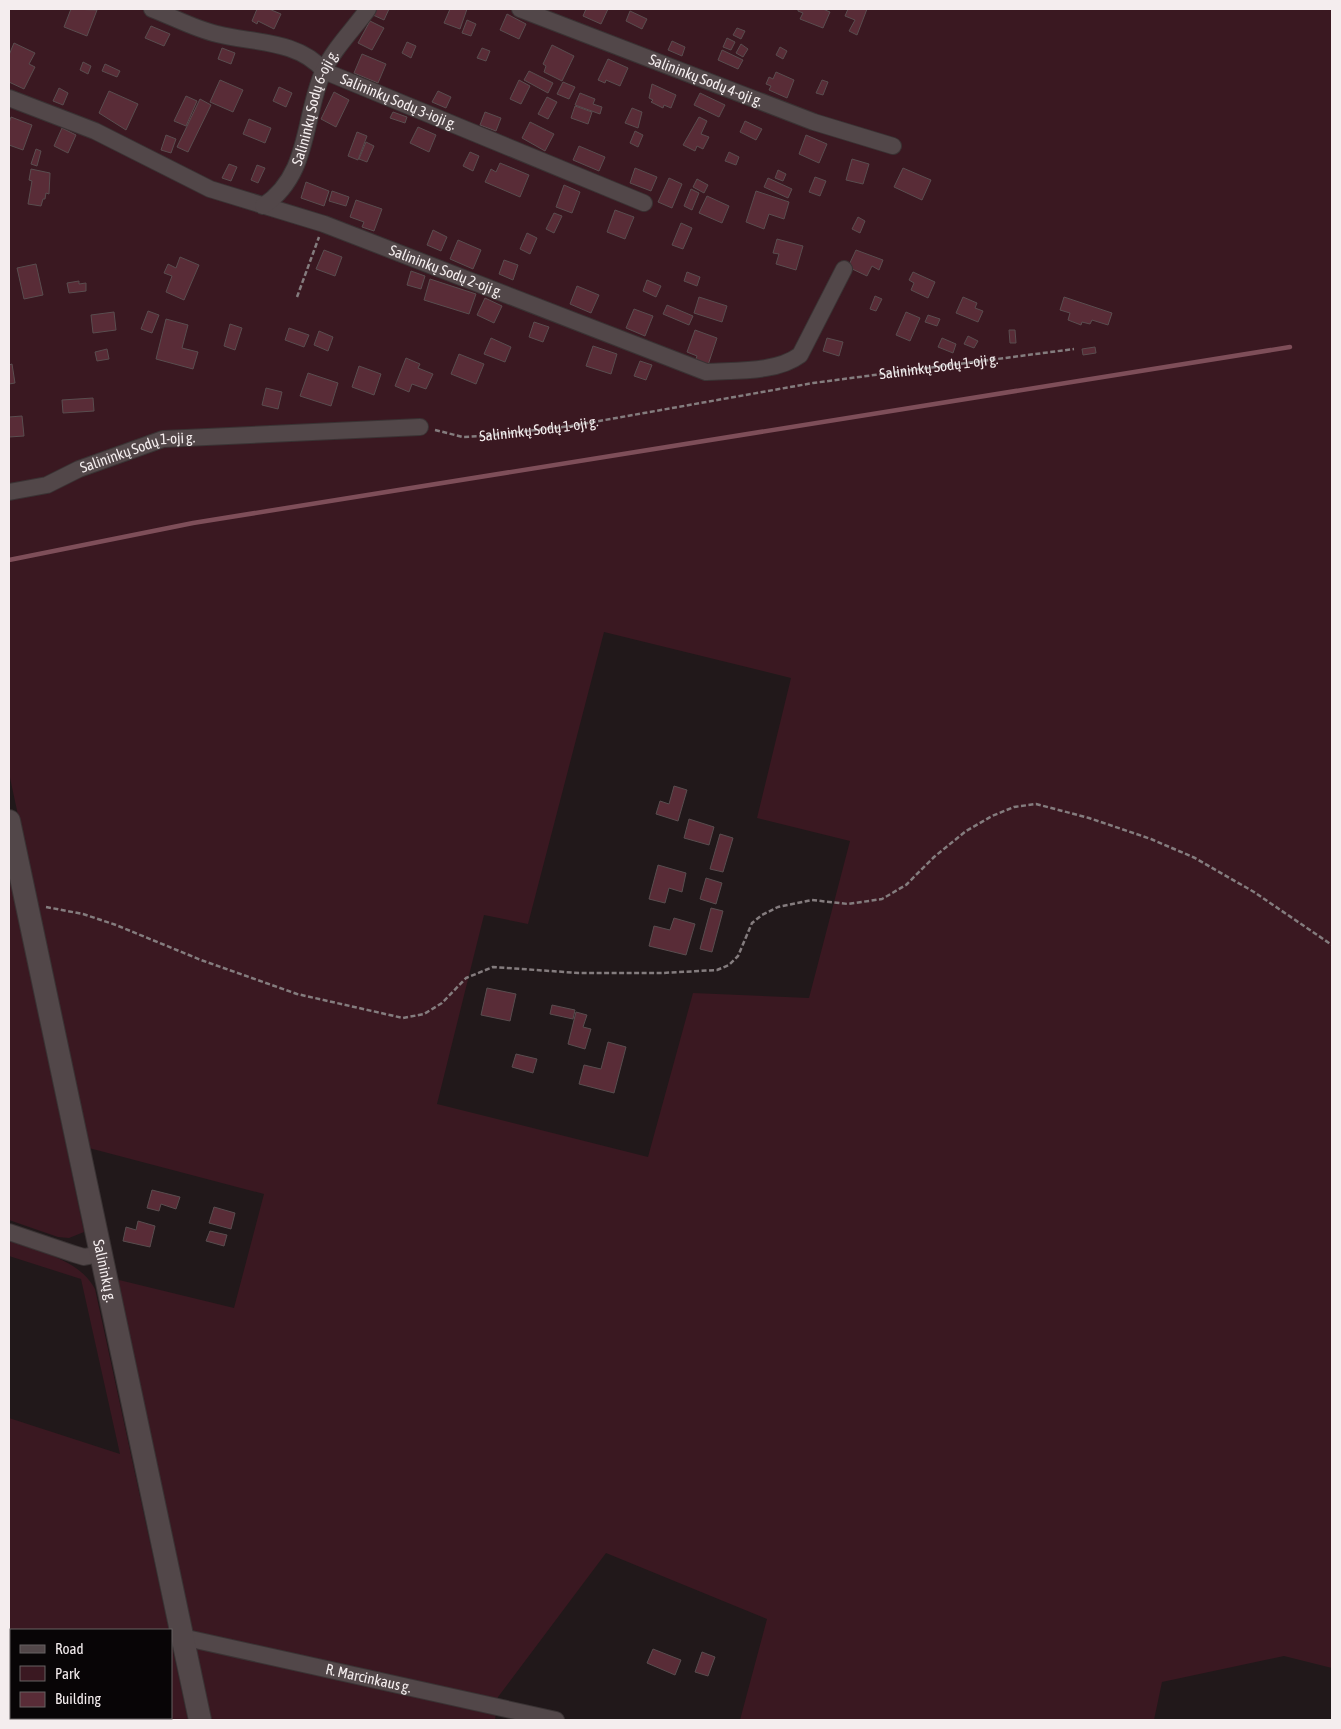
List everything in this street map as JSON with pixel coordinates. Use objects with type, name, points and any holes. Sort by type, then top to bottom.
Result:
[{"type":"main road","name":"Salininkų g.","points":[[9,821],[200,1720]]},
{"type":"street","name":"Salininkų Sodų 3-ioji g.","points":[[152,9],[216,34],[296,50],[316,62],[324,71],[644,203]]},
{"type":"street","name":"Salininkų Sodų 6-oji g.","points":[[263,206],[283,189],[297,166],[317,88],[324,71],[335,50],[368,9]]},
{"type":"street","name":"Salininkų Sodų 4-oji g.","points":[[520,9],[814,122],[893,146]]},
{"type":"street","name":"Salininkų Sodų 2-oji g.","points":[[9,98],[95,131],[210,188],[324,224],[706,372],[754,369],[790,362],[800,355],[844,269]]},
{"type":"street","name":"Salininkų Sodų 1-oji g.","points":[[9,492],[47,485],[79,469],[163,439],[420,427]]},
{"type":"street","points":[[9,1232],[84,1257],[100,1254]]},
{"type":"street","name":"R. Marcinkaus g.","points":[[182,1637],[556,1720]]},
{"type":"path","points":[[297,297],[324,224]]},
{"type":"path","name":"Salininkų Sodų 1-oji g.","points":[[420,427],[463,437],[571,426],[813,383],[1074,349]]},
{"type":"path","points":[[27,906],[83,914],[297,994],[403,1018],[424,1014],[442,1003],[466,978],[493,967],[579,973],[662,973],[717,970],[730,965],[738,956],[752,923],[762,915],[778,907],[812,900],[848,904],[882,899],[906,885],[934,857],[966,831],[992,816],[1014,807],[1036,804],[1089,818],[1151,839],[1195,858],[1254,892],[1332,945]]},
{"type":"green space","points":[[9,9],[1332,9],[1332,1668],[1284,1656],[1162,1682],[1154,1720],[740,1720],[767,1619],[606,1553],[498,1697],[495,1720],[211,1720],[115,1279],[234,1308],[264,1194],[89,1148],[9,773]],"holes":[[[604,632],[791,678],[757,818],[850,841],[809,998],[693,993],[648,1157],[437,1104],[484,915],[528,924]]]},
{"type":"green space","points":[[9,873],[84,1232],[69,1238],[58,1237],[9,1220]]},
{"type":"green space","points":[[9,1241],[45,1253],[79,1270],[95,1289],[169,1629],[10,1629],[10,1719],[172,1719],[172,1647],[188,1720],[9,1720],[9,1418],[120,1454],[81,1279],[9,1256]]},
{"type":"building","points":[[71,9],[97,10],[87,36],[64,27]]},
{"type":"building","points":[[257,9],[269,9],[281,14],[274,29],[258,21],[257,24],[252,21]]},
{"type":"building","points":[[375,9],[389,9],[384,20],[373,15]]},
{"type":"building","points":[[450,9],[467,9],[460,29],[444,23]]},
{"type":"building","points":[[586,9],[608,9],[601,24],[583,16]]},
{"type":"building","points":[[798,9],[823,9],[830,12],[823,28],[800,19],[803,13],[798,11]]},
{"type":"building","points":[[848,9],[867,9],[857,35],[849,31],[855,20],[845,16]]},
{"type":"building","points":[[630,11],[647,19],[642,29],[626,21]]},
{"type":"building","points":[[507,14],[526,24],[519,39],[500,30]]},
{"type":"building","points":[[467,20],[476,24],[471,36],[462,33]]},
{"type":"building","points":[[370,21],[384,28],[372,50],[358,43]]},
{"type":"building","points":[[151,26],[170,34],[164,46],[145,38]]},
{"type":"building","points":[[737,28],[745,31],[741,39],[733,35]]},
{"type":"building","points":[[727,38],[735,42],[731,50],[723,47]]},
{"type":"building","points":[[672,41],[685,47],[682,56],[668,50]]},
{"type":"building","points":[[407,42],[416,46],[411,58],[402,53]]},
{"type":"building","points":[[14,43],[35,53],[29,64],[35,67],[24,89],[9,82],[9,55]]},
{"type":"building","points":[[741,44],[748,49],[743,57],[736,53]]},
{"type":"building","points":[[552,45],[574,56],[562,81],[544,72],[546,66],[543,64]]},
{"type":"building","points":[[780,47],[787,51],[783,59],[776,55]]},
{"type":"building","points":[[222,48],[235,53],[231,64],[218,59]]},
{"type":"building","points":[[482,48],[490,51],[486,61],[477,58]]},
{"type":"building","points":[[722,50],[743,60],[738,69],[718,60]]},
{"type":"building","points":[[362,54],[386,64],[378,83],[354,73]]},
{"type":"building","points":[[608,59],[628,68],[620,86],[606,80],[605,83],[598,80]]},
{"type":"building","points":[[83,62],[91,66],[88,74],[80,70]]},
{"type":"building","points":[[105,64],[120,71],[117,77],[102,71]]},
{"type":"building","points":[[529,71],[553,83],[548,93],[524,80]]},
{"type":"building","points":[[776,72],[794,80],[787,98],[769,90],[771,86],[766,84],[769,77],[773,79]]},
{"type":"building","points":[[220,80],[243,90],[233,112],[210,102]]},
{"type":"building","points":[[519,80],[530,86],[521,104],[510,99]]},
{"type":"building","points":[[822,80],[828,82],[823,95],[816,93]]},
{"type":"building","points":[[563,82],[575,87],[569,99],[557,94]]},
{"type":"building","points":[[652,84],[676,95],[671,108],[664,105],[663,108],[651,102],[653,100],[649,98]]},
{"type":"building","points":[[279,87],[292,93],[286,107],[273,101]]},
{"type":"building","points":[[59,88],[68,93],[63,105],[53,101]]},
{"type":"building","points":[[109,91],[138,104],[126,130],[99,113]]},
{"type":"building","points":[[438,91],[451,97],[446,108],[432,102]]},
{"type":"building","points":[[334,92],[349,100],[336,127],[321,119]]},
{"type":"building","points":[[580,93],[595,99],[593,104],[602,107],[600,114],[575,105]]},
{"type":"building","points":[[700,93],[725,105],[719,117],[694,105]]},
{"type":"building","points":[[186,96],[197,101],[186,126],[174,121]]},
{"type":"building","points":[[547,97],[557,102],[548,119],[538,114]]},
{"type":"building","points":[[200,99],[211,105],[188,152],[177,147]]},
{"type":"building","points":[[575,106],[592,112],[588,124],[571,118]]},
{"type":"building","points":[[632,108],[642,112],[638,128],[625,123]]},
{"type":"building","points":[[393,112],[407,117],[405,123],[390,118]]},
{"type":"building","points":[[485,112],[501,118],[496,131],[480,125]]},
{"type":"building","points":[[11,117],[32,125],[23,150],[9,145],[9,123]]},
{"type":"building","points":[[699,117],[707,121],[701,134],[709,137],[703,149],[697,146],[695,151],[683,145]]},
{"type":"building","points":[[249,119],[271,128],[265,143],[243,134]]},
{"type":"building","points":[[745,121],[762,129],[756,140],[740,132]]},
{"type":"building","points":[[530,122],[554,134],[545,151],[522,138]]},
{"type":"building","points":[[418,127],[436,135],[429,152],[410,143]]},
{"type":"building","points":[[62,128],[76,135],[68,153],[54,146]]},
{"type":"building","points":[[635,131],[643,135],[638,147],[630,143]]},
{"type":"building","points":[[357,132],[367,136],[358,160],[348,156]]},
{"type":"building","points":[[166,135],[176,139],[171,153],[161,150]]},
{"type":"building","points":[[806,135],[827,144],[819,163],[799,154]]},
{"type":"building","points":[[366,142],[374,146],[367,162],[359,159]]},
{"type":"building","points":[[579,146],[605,157],[599,171],[573,160]]},
{"type":"building","points":[[36,149],[41,151],[37,166],[31,164]]},
{"type":"building","points":[[470,152],[479,156],[473,171],[463,166]]},
{"type":"building","points":[[729,152],[739,157],[736,165],[725,161]]},
{"type":"building","points":[[852,159],[869,164],[863,184],[846,180]]},
{"type":"building","points":[[500,163],[529,175],[520,197],[485,182],[491,169],[496,172]]},
{"type":"building","points":[[229,164],[237,167],[231,181],[222,178]]},
{"type":"building","points":[[257,165],[265,168],[258,183],[251,180]]},
{"type":"building","points":[[635,168],[657,177],[651,191],[630,183]]},
{"type":"building","points":[[903,168],[931,180],[922,200],[894,187]]},
{"type":"building","points":[[31,169],[50,173],[49,194],[46,193],[41,206],[28,204],[32,181],[29,180]]},
{"type":"building","points":[[778,170],[786,174],[783,181],[775,178]]},
{"type":"building","points":[[815,177],[826,181],[820,196],[809,192]]},
{"type":"building","points":[[669,178],[682,184],[672,208],[658,202]]},
{"type":"building","points":[[768,178],[792,189],[788,198],[764,187]]},
{"type":"building","points":[[697,179],[708,185],[704,193],[693,187]]},
{"type":"building","points":[[306,182],[329,191],[324,206],[301,198]]},
{"type":"building","points":[[564,185],[580,192],[572,213],[556,207]]},
{"type":"building","points":[[691,189],[699,193],[692,210],[684,206]]},
{"type":"building","points":[[332,191],[349,197],[346,206],[329,201]]},
{"type":"building","points":[[756,191],[789,202],[784,219],[769,214],[764,229],[746,222]]},
{"type":"building","points":[[707,196],[729,206],[722,223],[699,213]]},
{"type":"building","points":[[356,200],[382,209],[374,231],[362,227],[364,222],[350,217]]},
{"type":"building","points":[[615,210],[634,217],[625,239],[607,232]]},
{"type":"building","points":[[554,213],[562,216],[554,233],[546,229]]},
{"type":"building","points":[[858,217],[865,221],[860,233],[852,229]]},
{"type":"building","points":[[681,223],[692,228],[683,249],[672,245]]},
{"type":"building","points":[[433,230],[447,237],[441,251],[427,245]]},
{"type":"building","points":[[527,233],[537,238],[530,254],[520,249]]},
{"type":"building","points":[[777,239],[803,246],[796,270],[776,264],[779,254],[773,253]]},
{"type":"building","points":[[458,240],[481,250],[473,269],[450,259]]},
{"type":"building","points":[[324,250],[342,257],[335,276],[316,269]]},
{"type":"building","points":[[856,250],[883,260],[879,270],[872,266],[867,276],[848,267]]},
{"type":"building","points":[[180,257],[199,265],[184,300],[166,292],[172,276],[164,273],[168,264],[176,268]]},
{"type":"building","points":[[504,260],[518,265],[513,280],[499,274]]},
{"type":"building","points":[[36,264],[43,295],[24,299],[17,268]]},
{"type":"building","points":[[411,271],[425,276],[421,289],[407,285]]},
{"type":"building","points":[[687,272],[700,277],[697,286],[684,281]]},
{"type":"building","points":[[913,272],[935,282],[928,298],[911,290],[914,283],[909,280]]},
{"type":"building","points":[[430,279],[476,294],[469,314],[424,300]]},
{"type":"building","points":[[647,280],[661,286],[656,297],[643,291]]},
{"type":"building","points":[[79,281],[79,284],[86,283],[86,291],[69,293],[67,283]]},
{"type":"building","points":[[577,286],[599,295],[591,313],[570,304]]},
{"type":"building","points":[[875,296],[882,299],[876,311],[870,309]]},
{"type":"building","points":[[699,297],[727,306],[722,322],[694,313]]},
{"type":"building","points":[[963,297],[977,303],[975,308],[983,311],[978,322],[956,313]]},
{"type":"building","points":[[1064,297],[1112,313],[1108,325],[1092,320],[1090,324],[1082,322],[1081,325],[1068,320],[1070,313],[1060,310]]},
{"type":"building","points":[[485,298],[502,306],[494,323],[477,315]]},
{"type":"building","points":[[667,305],[693,316],[689,325],[663,314]]},
{"type":"building","points":[[634,309],[653,316],[645,336],[626,328]]},
{"type":"building","points":[[148,311],[159,315],[152,333],[141,329]]},
{"type":"building","points":[[114,312],[116,330],[93,333],[91,315]]},
{"type":"building","points":[[906,312],[920,318],[910,341],[896,335]]},
{"type":"building","points":[[928,315],[940,319],[937,326],[925,322]]},
{"type":"building","points":[[166,319],[188,325],[182,348],[198,352],[193,369],[156,359]]},
{"type":"building","points":[[534,322],[549,327],[543,342],[529,337]]},
{"type":"building","points":[[230,324],[242,328],[235,350],[224,346]]},
{"type":"building","points":[[289,328],[309,335],[304,347],[285,340]]},
{"type":"building","points":[[695,330],[717,338],[707,368],[694,364],[697,356],[687,352]]},
{"type":"building","points":[[1009,330],[1015,330],[1016,343],[1010,343]]},
{"type":"building","points":[[319,331],[333,337],[328,351],[314,345]]},
{"type":"building","points":[[968,336],[978,341],[974,348],[964,344]]},
{"type":"building","points":[[491,338],[511,347],[505,362],[484,354]]},
{"type":"building","points":[[827,338],[843,342],[839,356],[823,351]]},
{"type":"building","points":[[942,338],[956,344],[953,353],[938,347]]},
{"type":"building","points":[[593,346],[617,354],[611,374],[586,366]]},
{"type":"building","points":[[1095,347],[1096,353],[1083,355],[1082,349]]},
{"type":"building","points":[[107,349],[109,359],[97,361],[95,352]]},
{"type":"building","points":[[459,354],[484,364],[476,384],[451,374]]},
{"type":"building","points":[[406,358],[420,364],[418,368],[433,374],[426,389],[412,384],[409,392],[395,386]]},
{"type":"building","points":[[640,361],[652,365],[646,380],[634,376]]},
{"type":"building","points":[[12,364],[15,383],[9,384],[9,365]]},
{"type":"building","points":[[359,366],[381,374],[374,395],[352,387]]},
{"type":"building","points":[[308,373],[338,383],[331,406],[300,396]]},
{"type":"building","points":[[266,388],[282,392],[278,409],[262,405]]},
{"type":"building","points":[[93,398],[94,411],[63,413],[62,400]]},
{"type":"building","points":[[22,416],[24,436],[9,437],[9,417]]},
{"type":"building","points":[[674,786],[687,790],[678,821],[656,814],[660,801],[669,804]]},
{"type":"building","points":[[689,819],[714,827],[709,845],[684,838]]},
{"type":"building","points":[[720,834],[733,838],[723,872],[710,869]]},
{"type":"building","points":[[658,865],[686,873],[682,892],[669,888],[665,903],[649,899]]},
{"type":"building","points":[[706,878],[722,883],[716,904],[700,899]]},
{"type":"building","points":[[711,908],[723,911],[712,952],[700,949]]},
{"type":"building","points":[[674,918],[695,924],[686,955],[649,946],[654,926],[670,930]]},
{"type":"building","points":[[487,988],[516,994],[510,1021],[481,1015]]},
{"type":"building","points":[[552,1005],[575,1010],[573,1019],[550,1014]]},
{"type":"building","points":[[576,1012],[587,1015],[583,1027],[591,1029],[585,1049],[568,1044]]},
{"type":"building","points":[[608,1042],[626,1047],[614,1093],[579,1084],[584,1065],[601,1069]]},
{"type":"building","points":[[516,1054],[537,1059],[533,1073],[512,1067]]},
{"type":"building","points":[[152,1190],[180,1197],[176,1209],[161,1204],[159,1211],[147,1208]]},
{"type":"building","points":[[214,1207],[235,1213],[231,1229],[209,1223]]},
{"type":"building","points":[[138,1221],[155,1226],[150,1247],[123,1241],[126,1227],[136,1230]]},
{"type":"building","points":[[210,1231],[227,1235],[224,1246],[206,1241]]},
{"type":"building","points":[[653,1649],[681,1660],[675,1675],[647,1663]]},
{"type":"building","points":[[702,1652],[715,1657],[708,1676],[695,1672]]},
{"type":"waterway","points":[[9,560],[193,523],[1290,347]]}]
